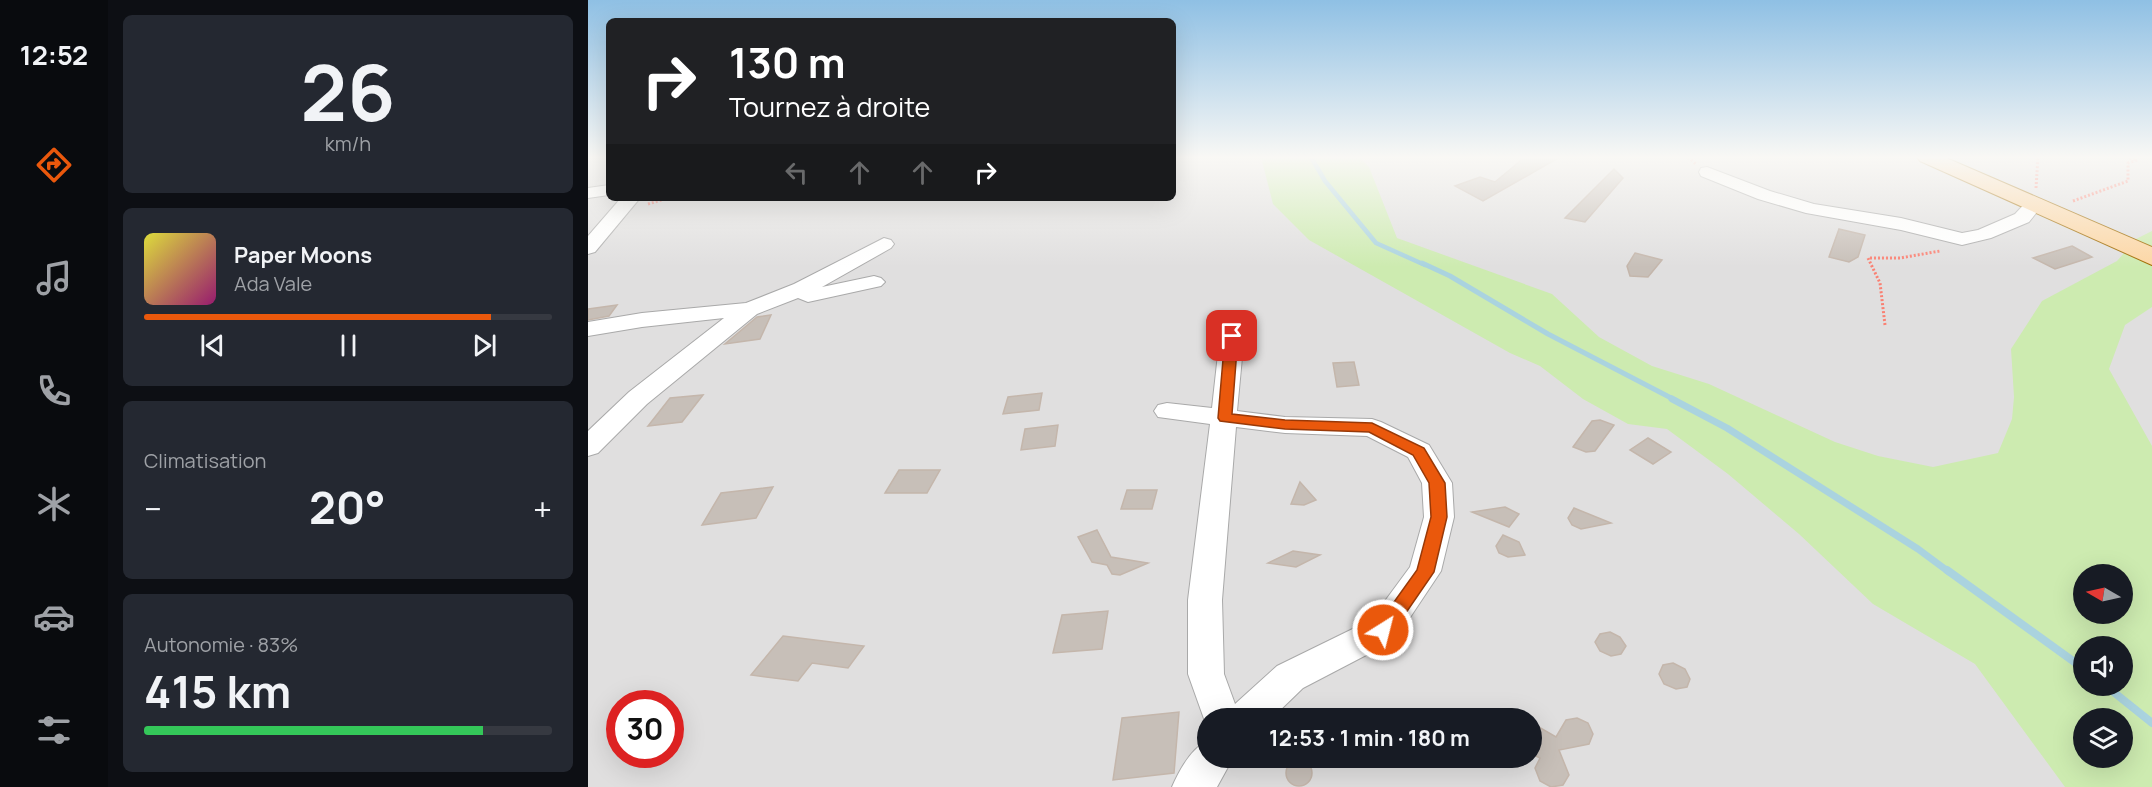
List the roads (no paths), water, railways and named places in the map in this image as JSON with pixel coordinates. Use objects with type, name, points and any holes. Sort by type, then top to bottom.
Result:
[{"type":"main road","points":[[2013,194],[2152,257]]},
{"type":"street","points":[[1761,194],[1812,209],[1901,224],[1962,239],[1984,234],[2044,207]]},
{"type":"street","points":[[588,248],[628,201]]},
{"type":"street","points":[[588,447],[639,398],[750,309],[802,289],[884,244]]},
{"type":"street","points":[[588,329],[642,320],[750,309],[874,282]]},
{"type":"street","points":[[1218,708],[1206,674],[1205,600],[1232,336]]},
{"type":"street","points":[[1167,411],[1285,425],[1372,428],[1419,451],[1437,483],[1439,517],[1425,572],[1383,630],[1290,677],[1257,708]]},
{"type":"street","points":[[1193,787],[1206,768]]},
{"type":"waterway","points":[[1335,194],[1376,243],[1425,265]]},
{"type":"waterway","points":[[1422,263],[1450,276],[1548,334],[1675,400]]},
{"type":"waterway","points":[[1672,399],[1727,428],[1918,549],[1949,572]]},
{"type":"waterway","points":[[1947,570],[2073,661]]},
{"type":"waterway","points":[[2118,696],[2152,723]]}]
